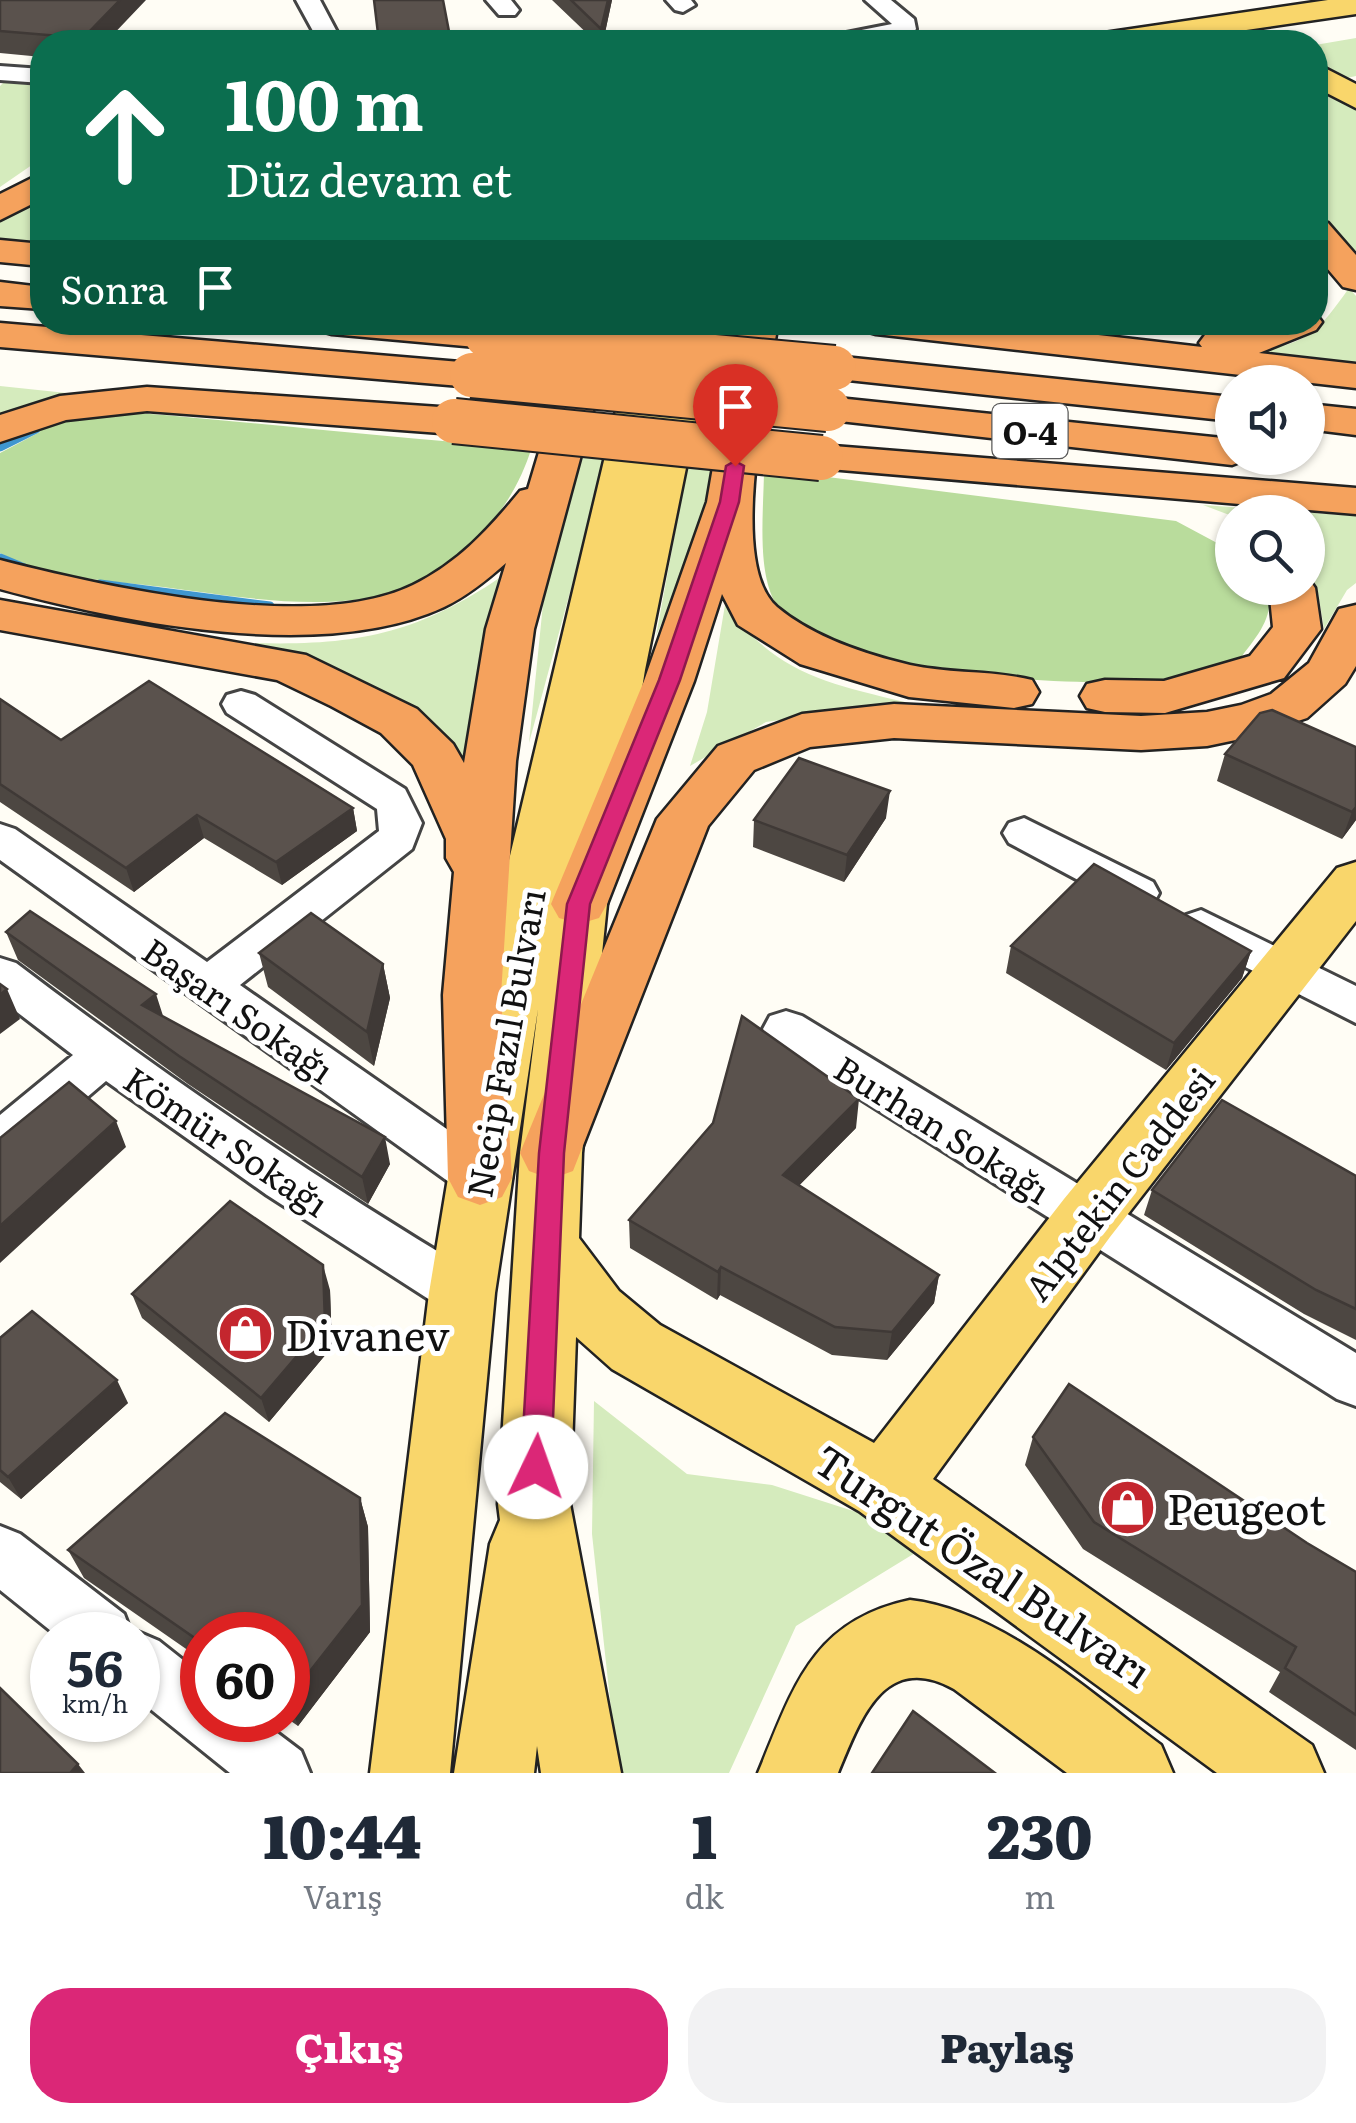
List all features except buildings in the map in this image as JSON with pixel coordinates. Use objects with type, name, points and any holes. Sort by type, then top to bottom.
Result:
[{"type":"highway","points":[[0,208],[30,191]]},
{"type":"highway","points":[[1328,246],[1356,279]]},
{"type":"highway","points":[[0,251],[30,253]]},
{"type":"highway","points":[[0,294],[30,297]]},
{"type":"highway","name":"O-4","points":[[0,335],[472,374],[1215,409]]},
{"type":"highway","name":"O-4","points":[[477,335],[1215,449]]},
{"type":"highway","points":[[472,995],[490,761],[510,630],[594,335]]},
{"type":"highway","points":[[578,904],[670,680],[730,502],[756,335]]},
{"type":"highway","points":[[992,335],[1356,376]]},
{"type":"highway","points":[[1069,335],[1192,344],[1260,340],[1272,335]]},
{"type":"highway","points":[[0,369],[821,458],[1356,502]]},
{"type":"highway","points":[[0,429],[60,408],[147,399],[454,421]]},
{"type":"highway","points":[[1325,419],[1356,422]]},
{"type":"highway","points":[[821,458],[1070,490],[1200,515],[1215,522]]},
{"type":"highway","points":[[1325,463],[1356,466]]},
{"type":"highway","points":[[0,574],[61,592],[129,604],[274,620],[351,620],[412,603],[493,556],[558,468]]},
{"type":"highway","points":[[730,502],[732,567],[755,614],[817,653],[909,681],[1037,695],[1164,697],[1267,667],[1297,629],[1294,605]]},
{"type":"highway","points":[[0,615],[289,666],[399,720],[435,756],[473,839],[472,995],[480,1178]]},
{"type":"highway","points":[[552,1153],[684,820],[736,758],[802,730],[894,721],[1141,734],[1207,730],[1289,706],[1328,672],[1356,620]]},
{"type":"main road","points":[[1144,30],[1216,8],[1293,16],[1356,5]]},
{"type":"main road","points":[[1324,30],[1356,24]]},
{"type":"main road","points":[[1328,81],[1356,98]]},
{"type":"main road","name":"Necip Fazıl Bulvarı","points":[[410,1773],[462,1293],[480,1178],[528,902],[654,335]]},
{"type":"main road","name":"Necip Fazıl Bulvarı","points":[[581,1773],[534,1504],[552,1153],[578,904],[620,670],[691,335]]},
{"type":"main road","name":"Alptekin Caddesi","points":[[884,1487],[1087,1218],[1356,882]]},
{"type":"main road","name":"Turgut Özal Bulvarı","points":[[547,1246],[595,1312],[636,1347],[884,1487],[1284,1773]]},
{"type":"main road","points":[[494,1773],[507,1663],[534,1504]]},
{"type":"main road","points":[[798,1773],[838,1684],[884,1643],[910,1636],[937,1639],[970,1653],[1133,1773]]},
{"type":"street","points":[[308,0],[324,30]]},
{"type":"street","points":[[877,0],[906,24],[899,30]]},
{"type":"street","points":[[0,72],[30,75]]},
{"type":"street","points":[[207,987],[396,839],[403,825],[401,812],[391,799],[241,704]]},
{"type":"street","points":[[1024,834],[1356,1006]]},
{"type":"street","name":"Başarı Sokağı","points":[[0,839],[480,1178]]},
{"type":"street","name":"Kömür Sokağı","points":[[0,975],[104,1056],[394,1253],[462,1293]]},
{"type":"street","name":"Burhan Sokağı","points":[[786,1029],[1356,1382]]},
{"type":"street","points":[[0,1144],[104,1056]]},
{"type":"street","points":[[0,1554],[74,1612]]},
{"type":"street","points":[[160,1680],[180,1695]]},
{"type":"street","points":[[240,1742],[279,1773]]},
{"type":"green space","points":[[1356,38],[1356,76],[1342,79],[1328,72],[1328,43]]},
{"type":"green space","points":[[7,79],[30,81],[30,166],[0,187],[0,86]]},
{"type":"green space","points":[[1328,92],[1356,109],[1356,256],[1328,234]]},
{"type":"green space","points":[[30,201],[30,245],[0,243],[0,217]]},
{"type":"green space","points":[[1349,288],[1356,296],[1356,366],[1244,353],[1281,346],[1307,335],[1328,335],[1328,315]]},
{"type":"green space","points":[[0,386],[76,394],[0,414]]},
{"type":"green space","points":[[137,413],[532,447],[503,506],[455,562],[408,588],[375,597],[304,602],[231,596],[57,573],[0,553],[0,453],[40,432],[41,427],[90,416]]},
{"type":"green space","points":[[576,453],[607,456],[529,743],[543,604]]},
{"type":"green space","points":[[688,463],[715,465],[699,539],[656,636]]},
{"type":"green space","points":[[764,469],[1176,521],[1215,542],[1215,605],[1269,605],[1269,609],[1256,637],[1237,663],[1186,676],[1155,681],[1069,682],[953,672],[895,662],[844,647],[802,628],[776,604],[766,574],[762,538]]},
{"type":"green space","points":[[1325,514],[1356,516],[1356,583],[1347,590],[1324,629],[1320,605],[1325,605]]},
{"type":"green space","points":[[508,572],[479,776],[427,723],[392,697],[342,673],[254,643],[326,642],[388,631],[446,609]]},
{"type":"green space","points":[[725,605],[764,646],[804,672],[905,702],[766,722],[690,766],[707,712]]},
{"type":"green space","points":[[594,1401],[687,1474],[772,1485],[869,1516],[915,1553],[796,1626],[729,1773],[618,1773],[592,1534]]},
{"type":"waterway","points":[[0,447],[36,429]]},
{"type":"waterway","points":[[0,558],[24,568]]},
{"type":"waterway","points":[[100,584],[270,606]]},
{"type":"place","name":"Divanev","points":[[246,1333]]},
{"type":"place","name":"Peugeot","points":[[1128,1507]]},
{"type":"route","points":[[536,1467],[552,1153],[578,904],[670,680],[730,502],[735,466]]}]
